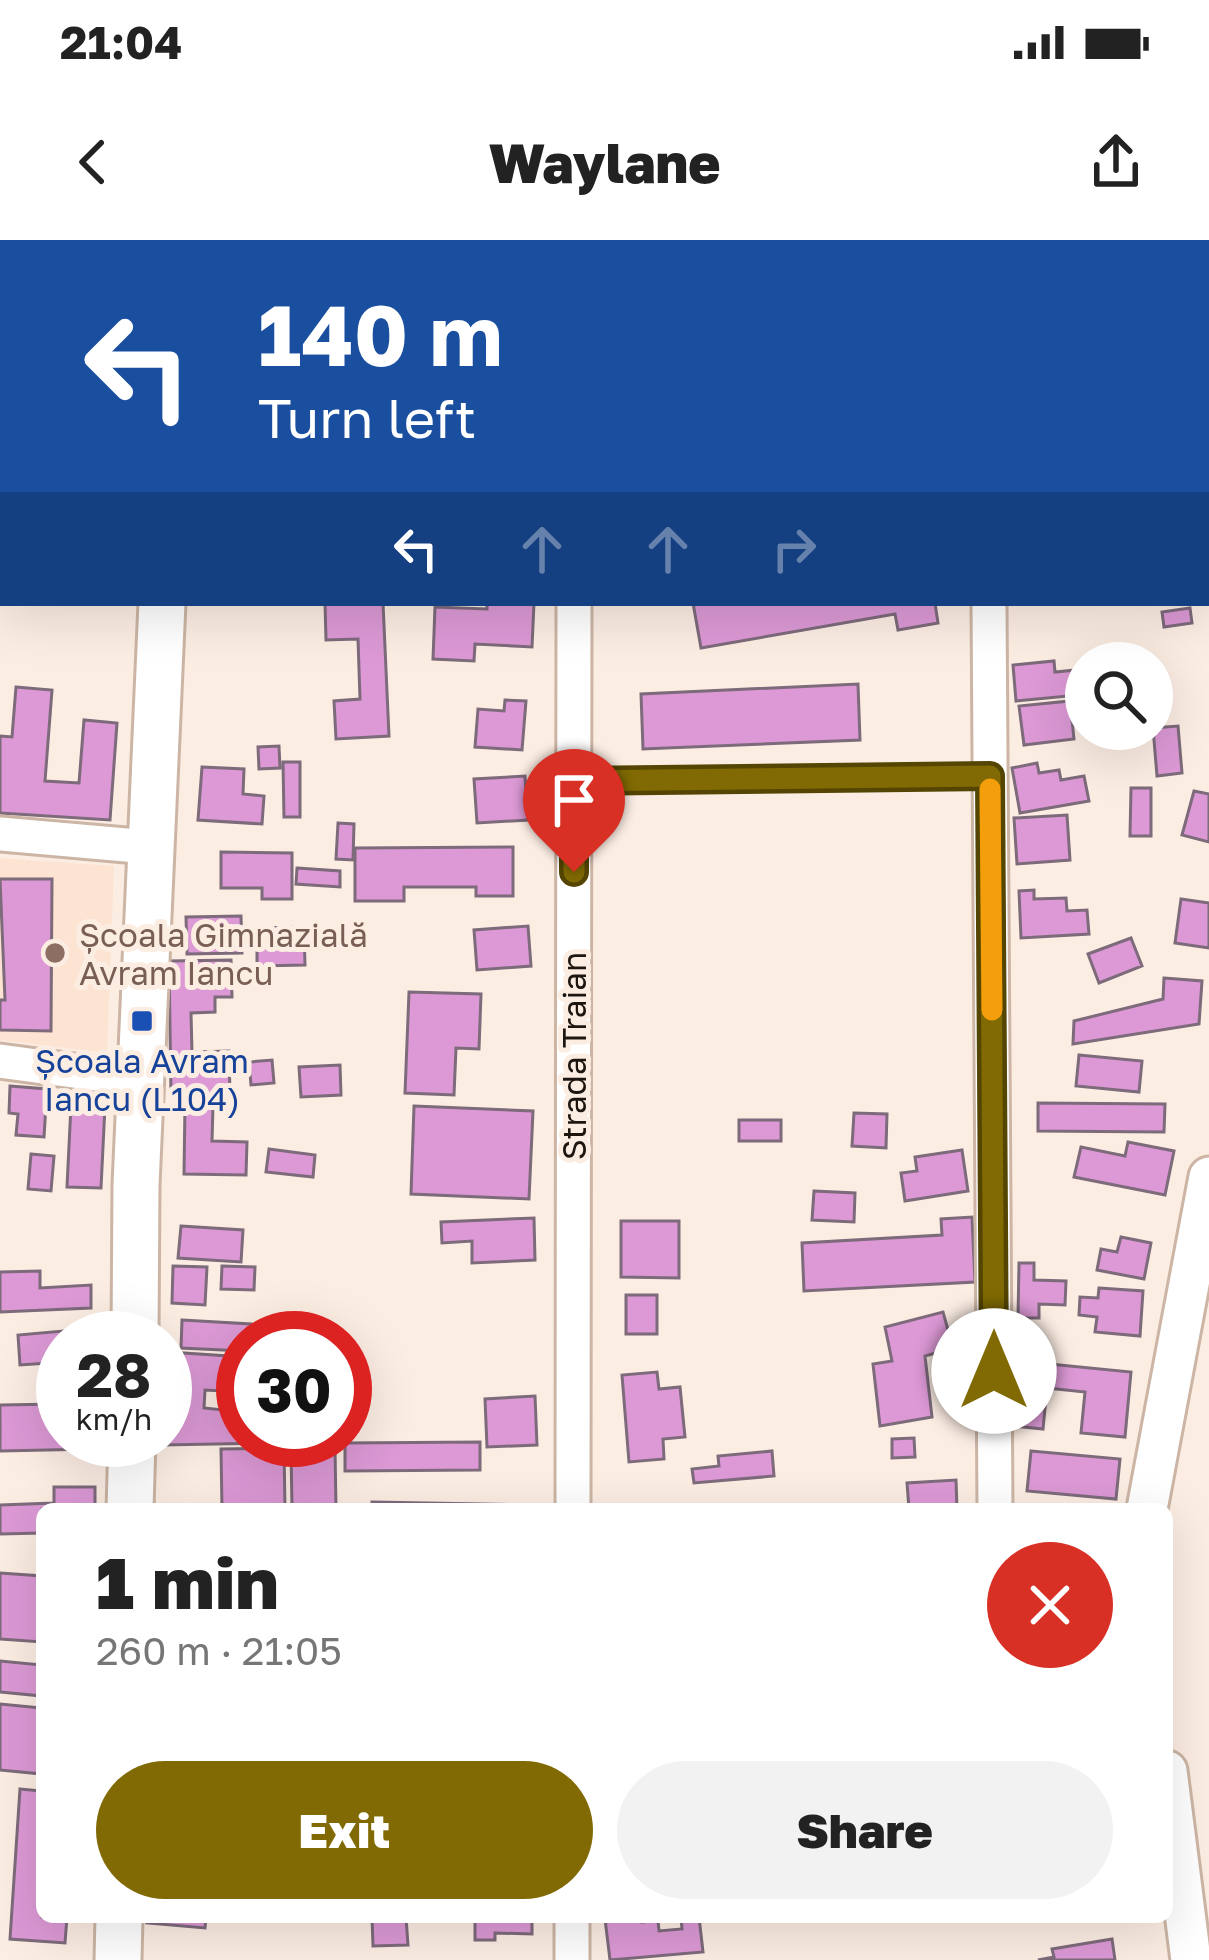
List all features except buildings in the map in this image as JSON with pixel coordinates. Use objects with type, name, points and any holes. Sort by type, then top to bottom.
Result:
[{"type":"main road","points":[[136,1311],[140,1080],[162,606]]},
{"type":"main road","points":[[130,1503],[131,1467]]},
{"type":"main road","points":[[118,1960],[119,1923]]},
{"type":"street","name":"Strada Traian","points":[[573,1503],[574,606]]},
{"type":"street","points":[[989,606],[995,1503]]},
{"type":"street","points":[[0,834],[149,847]]},
{"type":"street","points":[[0,1061],[140,1080]]},
{"type":"street","points":[[1148,1503],[1209,1177]]},
{"type":"street","points":[[1173,1818],[1191,1960]]},
{"type":"street","points":[[572,1923],[572,1960]]},
{"type":"lane","points":[[574,781],[990,776]]},
{"type":"shaded area","name":"Școala Gimnazială Avram Iancu","points":[[0,858],[114,866],[107,1053],[0,1040]]},
{"type":"slow traffic","points":[[990,789],[992,1010]]},
{"type":"place","name":"Școala Gimnazială Avram Iancu","points":[[55,953]]},
{"type":"place","name":"Școala Avram Iancu (L104)","points":[[142,1021]]},
{"type":"route","points":[[574,872],[574,781],[990,776],[994,1371]]}]
